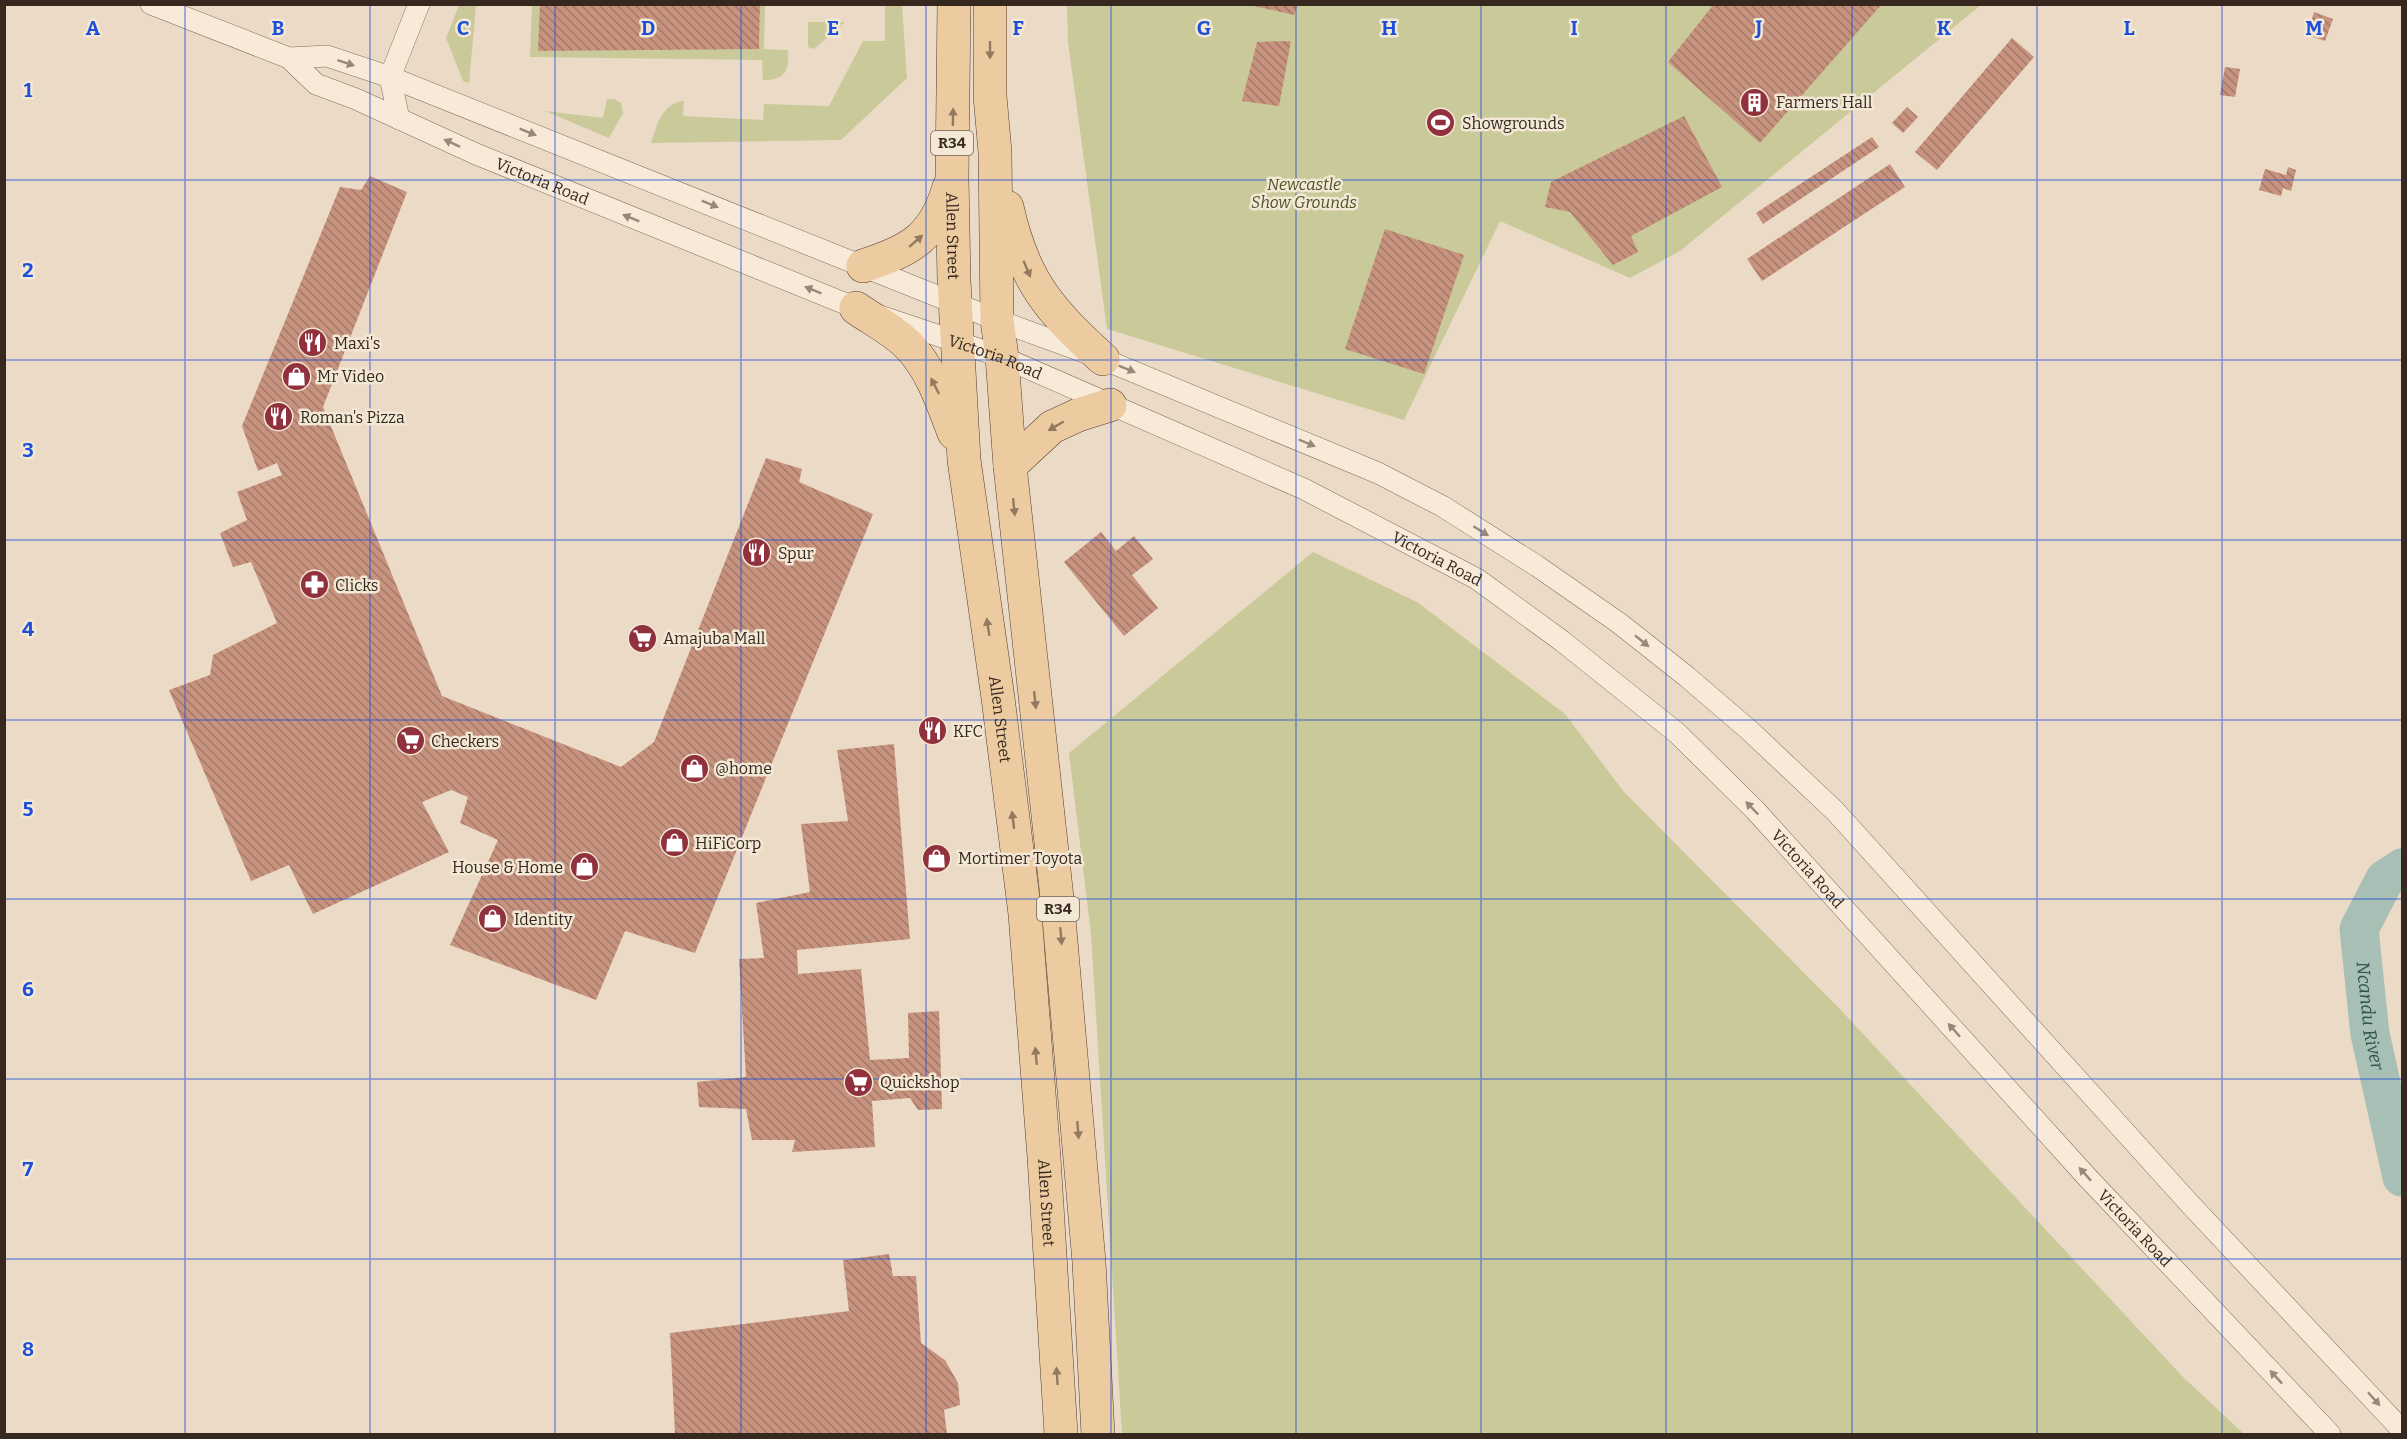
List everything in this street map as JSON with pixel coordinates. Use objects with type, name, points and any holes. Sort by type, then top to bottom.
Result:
[{"type":"main road","name":"Allen Street","points":[[954,4],[952,177],[954,302],[964,460],[998,698],[1025,914],[1044,1157],[1061,1434]]},
{"type":"main road","name":"R34","points":[[990,4],[990,96],[995,152],[997,320],[1010,466],[1058,907],[1089,1262],[1098,1434]]},
{"type":"main road","points":[[995,152],[1014,238],[1030,277],[1048,304],[1103,359]]},
{"type":"main road","points":[[863,266],[894,255],[916,243],[938,217],[952,177]]},
{"type":"main road","points":[[856,308],[908,344],[923,363],[939,394],[964,460]]},
{"type":"main road","points":[[1010,466],[1052,427],[1078,415],[1110,405]]},
{"type":"street","name":"Victoria Road","points":[[151,4],[289,58],[316,84],[356,99],[476,154],[856,308],[1002,357],[1304,489],[1477,579],[1562,641],[1677,733],[1755,810],[2087,1177],[2323,1427]]},
{"type":"street","points":[[399,119],[390,77],[419,4]]},
{"type":"street","name":"Victoria Road","points":[[289,58],[327,56],[390,77],[997,320],[1103,359],[1378,473],[1442,506],[1538,566],[1619,622],[1686,676],[1749,730],[1835,812],[2189,1203],[2403,1430]]},
{"type":"street","points":[[356,99],[390,77]]},
{"type":"green space","points":[[765,4],[764,49],[788,50],[787,68],[781,76],[771,80],[763,80],[762,60],[530,57],[532,5],[759,49],[760,5]]},
{"type":"green space","points":[[459,5],[476,5],[469,83],[463,81],[446,38]]},
{"type":"green space","points":[[885,5],[902,5],[907,78],[841,140],[651,143],[665,110],[684,101],[683,116],[763,120],[764,104],[829,106],[863,41],[885,41]]},
{"type":"green space","name":"Newcastle Show Grounds","points":[[1067,5],[1981,5],[1680,251],[1630,278],[1500,221],[1404,420],[1107,329],[1068,42]]},
{"type":"green space","points":[[808,22],[845,22],[814,49],[808,47]]},
{"type":"green space","points":[[607,99],[614,99],[621,103],[623,113],[609,138],[545,111],[603,118]]},
{"type":"green space","points":[[1313,552],[1417,602],[1565,714],[1624,792],[1838,1007],[2183,1377],[2244,1434],[1122,1434],[1091,934],[1069,753]]},
{"type":"building","points":[[540,4],[760,4],[759,49],[538,51]]},
{"type":"building","points":[[1245,4],[1298,4],[1294,15]]},
{"type":"building","name":"Farmers Hall","points":[[1714,4],[1882,4],[1760,143],[1668,62]]},
{"type":"building","points":[[2314,12],[2333,19],[2325,41],[2307,35]]},
{"type":"building","points":[[2012,38],[2034,57],[1937,170],[1915,152]]},
{"type":"building","points":[[1291,41],[1279,106],[1242,101],[1257,42]]},
{"type":"building","points":[[2225,67],[2240,69],[2235,97],[2220,95]]},
{"type":"building","points":[[1907,107],[1918,117],[1903,133],[1892,123]]},
{"type":"building","points":[[1684,116],[1722,187],[1631,236],[1638,252],[1613,265],[1570,212],[1545,207],[1551,182]]},
{"type":"building","points":[[1872,137],[1879,147],[1763,224],[1756,213]]},
{"type":"building","points":[[1890,164],[1905,187],[1762,281],[1747,259]]},
{"type":"building","points":[[2288,167],[2296,170],[2291,191],[2283,188],[2281,196],[2259,190],[2265,169],[2286,175]]},
{"type":"building","points":[[370,176],[407,192],[323,407],[442,696],[621,767],[654,742],[766,458],[802,469],[799,482],[873,514],[695,953],[625,931],[596,1000],[450,945],[498,840],[460,823],[468,797],[451,790],[422,802],[449,852],[313,914],[289,865],[251,881],[169,690],[210,675],[213,655],[277,623],[251,562],[233,567],[220,533],[247,520],[237,492],[282,475],[277,463],[258,471],[242,426],[340,187],[361,190]]},
{"type":"building","points":[[1385,229],[1464,255],[1424,374],[1345,349]]},
{"type":"building","points":[[1101,532],[1116,551],[1134,536],[1153,559],[1132,575],[1158,608],[1124,636],[1064,562]]},
{"type":"building","points":[[894,744],[910,939],[797,950],[798,974],[861,969],[870,1060],[909,1058],[908,1013],[939,1011],[942,1109],[918,1110],[910,1098],[872,1101],[875,1147],[792,1152],[795,1140],[752,1140],[746,1109],[699,1107],[697,1082],[746,1077],[739,959],[764,958],[756,903],[810,892],[801,824],[848,821],[837,750]]},
{"type":"building","points":[[889,1254],[893,1276],[916,1276],[921,1343],[945,1360],[958,1383],[960,1405],[944,1410],[947,1434],[675,1434],[670,1333],[849,1311],[843,1260]]},
{"type":"waterway","name":"Ncandu River","points":[[2402,868],[2385,879],[2359,929],[2370,1034],[2402,1177]]},
{"type":"place","name":"Farmers Hall","points":[[1755,102]]},
{"type":"place","name":"Showgrounds","points":[[1441,123]]},
{"type":"place","name":"Maxi's","points":[[313,343]]},
{"type":"place","name":"Mr Video","points":[[296,376]]},
{"type":"place","name":"Roman's Pizza","points":[[279,417]]},
{"type":"place","name":"Spur","points":[[757,553]]},
{"type":"place","name":"Clicks","points":[[314,585]]},
{"type":"place","name":"Amajuba Mall","points":[[642,638]]},
{"type":"place","name":"KFC","points":[[932,731]]},
{"type":"place","name":"Checkers","points":[[410,741]]},
{"type":"place","name":"@home","points":[[694,768]]},
{"type":"place","name":"HiFiCorp","points":[[674,843]]},
{"type":"place","name":"Mortimer Toyota","points":[[937,858]]},
{"type":"place","name":"House & Home","points":[[584,867]]},
{"type":"place","name":"Identity","points":[[493,919]]},
{"type":"place","name":"Quickshop","points":[[859,1082]]}]
